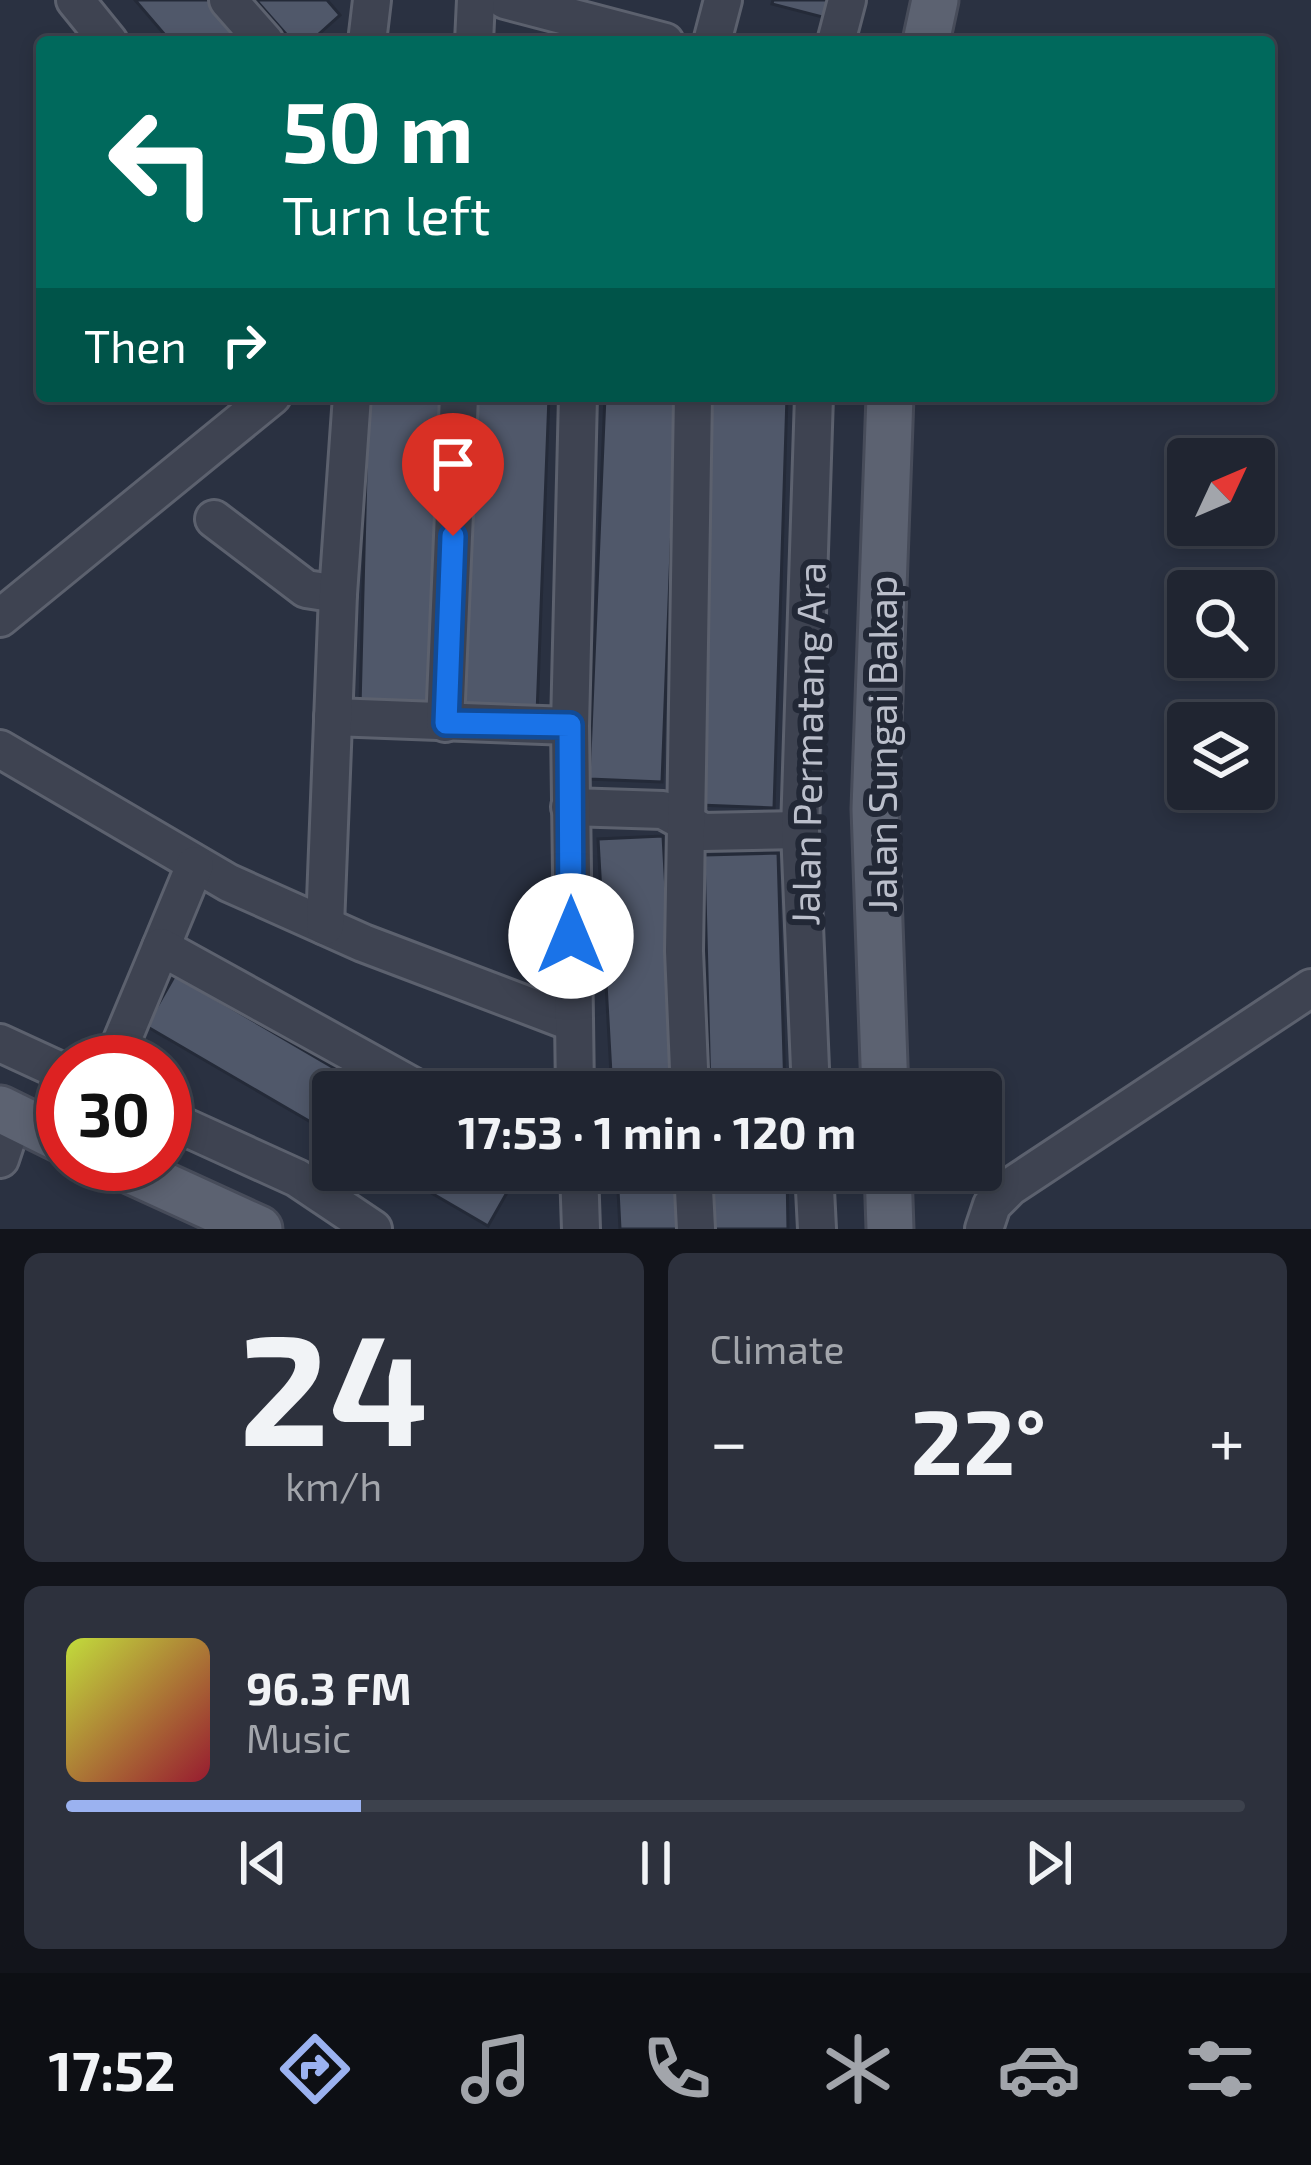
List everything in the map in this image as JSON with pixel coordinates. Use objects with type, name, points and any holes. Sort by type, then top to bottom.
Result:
[{"type":"main road","points":[[927,36],[935,0]]},
{"type":"main road","name":"Jalan Sungai Bakap","points":[[884,1071],[875,809],[890,402]]},
{"type":"main road","points":[[5,1128],[36,1134]]},
{"type":"main road","points":[[176,1191],[259,1229]]},
{"type":"main road","points":[[889,1191],[890,1229]]},
{"type":"street","points":[[75,0],[104,36]]},
{"type":"street","points":[[228,0],[260,36]]},
{"type":"street","points":[[369,36],[372,0]]},
{"type":"street","points":[[474,36],[476,0]]},
{"type":"street","points":[[505,0],[644,36]]},
{"type":"street","points":[[714,36],[723,0]]},
{"type":"street","points":[[838,36],[847,0]]},
{"type":"street","points":[[0,618],[265,402]]},
{"type":"street","points":[[325,926],[338,594],[352,402]]},
{"type":"street","points":[[446,723],[459,402]]},
{"type":"street","points":[[574,1071],[570,725],[578,402]]},
{"type":"street","points":[[689,1071],[684,951],[693,402]]},
{"type":"street","name":"Jalan Permatang Ara","points":[[810,1071],[800,830],[814,402]]},
{"type":"street","points":[[214,519],[306,589],[338,594]]},
{"type":"street","points":[[333,717],[570,725]]},
{"type":"street","points":[[0,749],[195,865],[325,926],[571,1022]]},
{"type":"street","points":[[570,806],[663,810],[703,832],[800,830]]},
{"type":"street","points":[[124,1035],[195,865]]},
{"type":"street","points":[[161,947],[385,1071]]},
{"type":"street","points":[[984,1229],[992,1205],[1010,1187],[1311,988]]},
{"type":"street","points":[[0,1043],[36,1060]]},
{"type":"street","points":[[192,1130],[297,1178],[373,1229]]},
{"type":"street","points":[[576,1191],[581,1229]]},
{"type":"street","points":[[694,1191],[696,1229]]},
{"type":"street","points":[[815,1191],[817,1229]]},
{"type":"building","points":[[135,0],[212,0],[243,36],[166,36]]},
{"type":"building","points":[[256,0],[327,0],[340,15],[317,36],[288,36]]},
{"type":"building","points":[[773,0],[835,0],[830,19],[772,4]]},
{"type":"building","points":[[368,402],[450,402],[443,707],[360,707]]},
{"type":"building","points":[[470,402],[549,402],[537,714],[458,709]]},
{"type":"building","points":[[605,402],[677,402],[662,782],[589,779]]},
{"type":"building","points":[[712,402],[787,402],[774,808],[699,805]]},
{"type":"building","points":[[663,836],[676,1071],[611,1071],[598,839]]},
{"type":"building","points":[[778,853],[784,1071],[709,1071],[704,855]]},
{"type":"building","points":[[175,975],[339,1071],[312,1071],[312,1123],[192,1053],[192,1035],[161,1035],[146,1026]]},
{"type":"building","points":[[428,1191],[508,1191],[488,1226]]},
{"type":"building","points":[[618,1191],[682,1191],[684,1229],[620,1229]]},
{"type":"building","points":[[713,1191],[787,1191],[788,1229],[714,1229]]},
{"type":"route","points":[[453,536],[446,723],[570,725],[571,936]]}]
